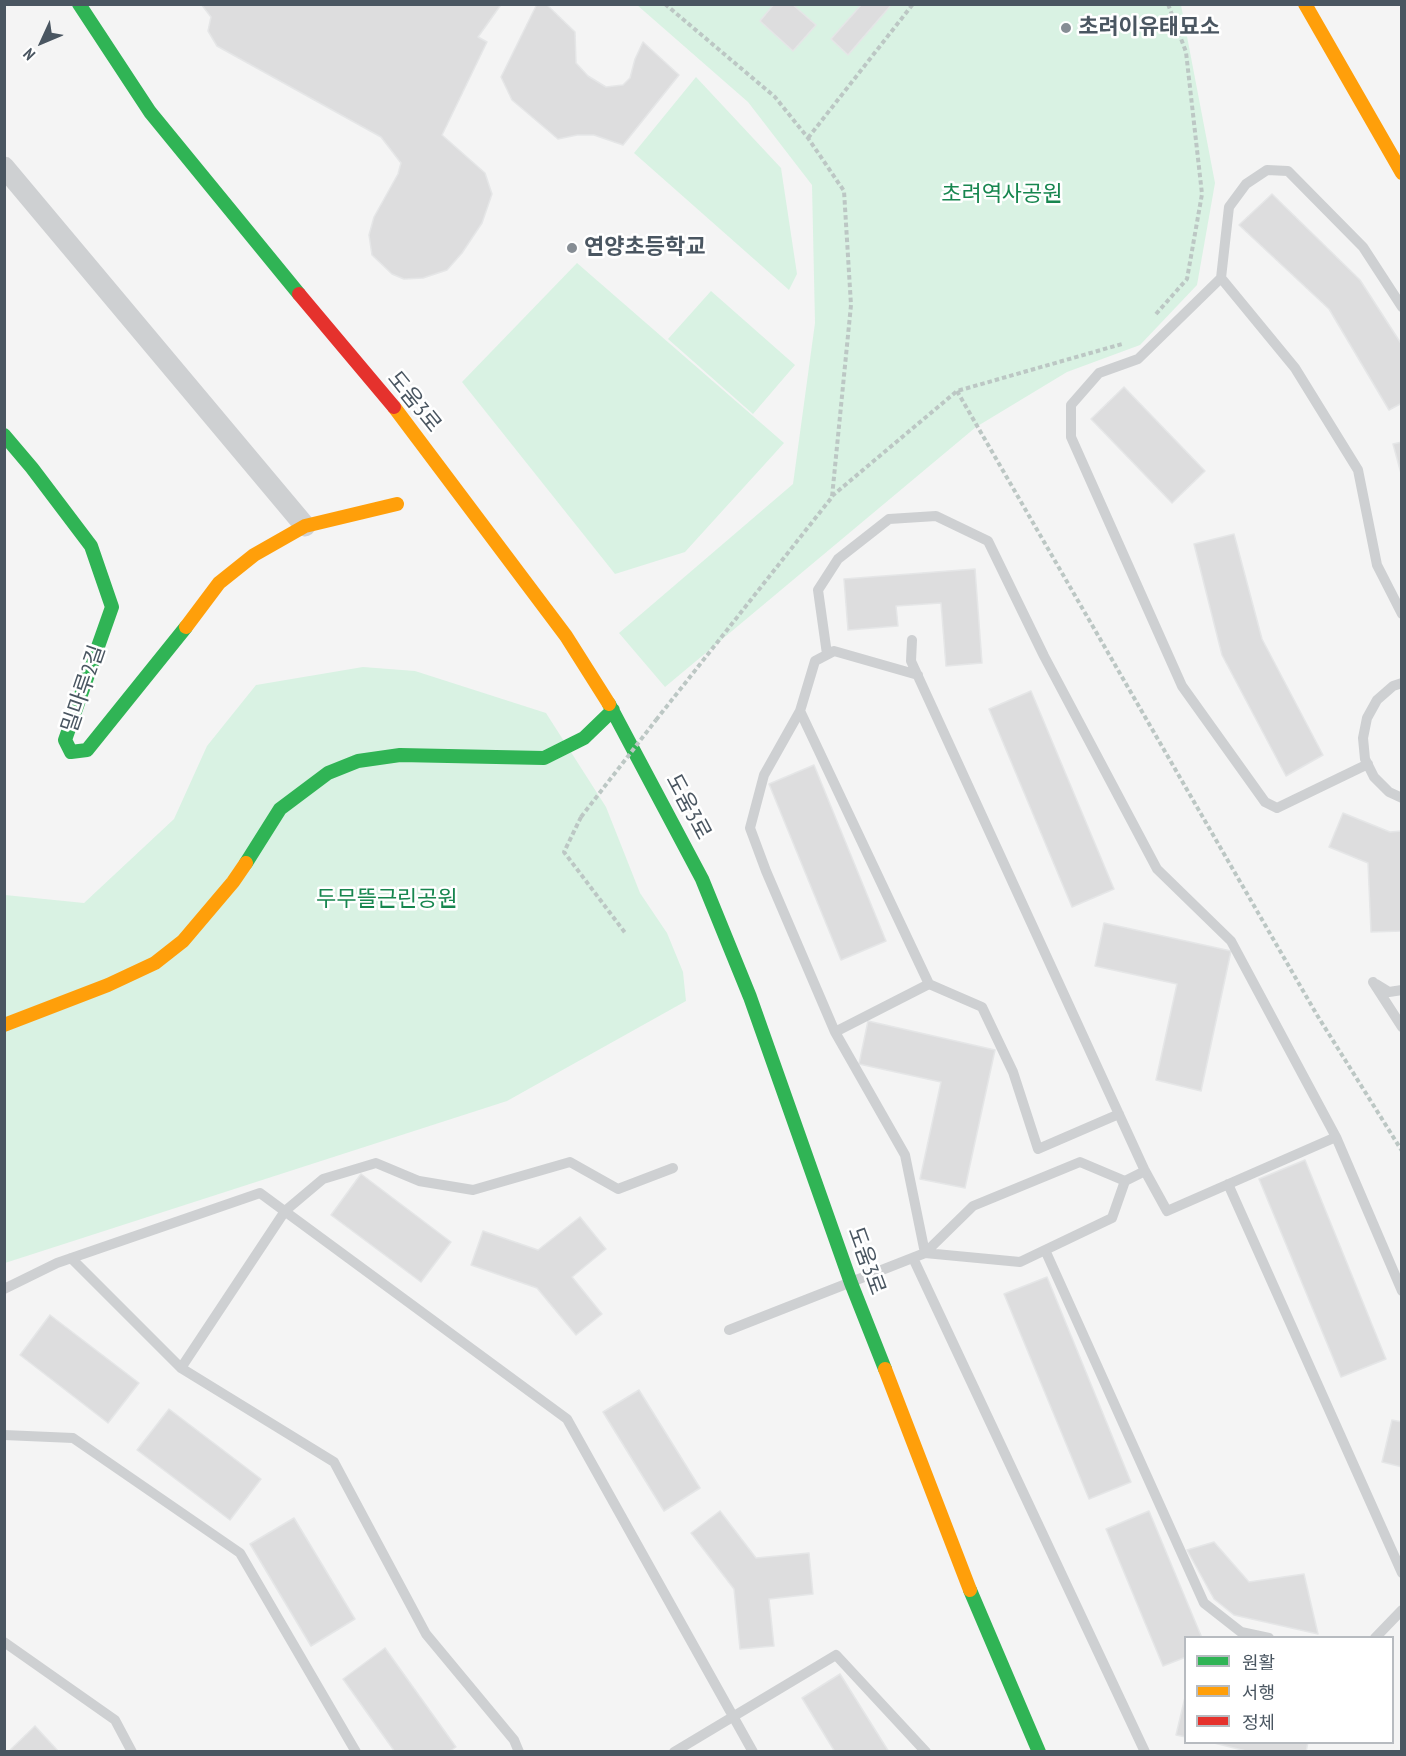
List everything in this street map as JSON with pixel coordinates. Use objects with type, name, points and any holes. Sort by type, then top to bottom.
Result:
[{"type":"street","name":"도움3로","points":[[79,4],[150,112],[356,364],[396,409],[566,636],[613,710],[702,879],[750,997],[851,1283],[973,1597],[1039,1752]]},
{"type":"street","points":[[1305,4],[1401,173]]},
{"type":"street","points":[[4,167],[305,526]]},
{"type":"street","name":"밀마루2길","points":[[4,435],[91,546],[112,607],[65,740],[71,752],[87,750],[219,583],[254,555],[305,526],[397,504]]},
{"type":"street","points":[[4,1025],[108,985],[155,963],[183,941],[232,882],[258,846],[279,809],[328,773],[358,761],[400,755],[544,758],[584,738],[613,710]]},
{"type":"lane","points":[[1368,764],[1277,808],[1265,802],[1182,686],[1071,437],[1071,405],[1099,373],[1138,359],[1221,278],[1229,207],[1246,183],[1267,170],[1288,171],[1363,247],[1401,307]]},
{"type":"lane","points":[[1221,278],[1295,368],[1358,470],[1377,565],[1401,614]]},
{"type":"lane","points":[[827,654],[818,590],[838,559],[889,519],[936,516],[988,542],[1156,869],[1231,941],[1336,1137],[1401,1292]]},
{"type":"lane","points":[[912,640],[911,661],[1145,1171],[1167,1211],[1336,1137]]},
{"type":"lane","points":[[918,675],[834,651],[815,660],[800,711],[764,775],[750,828],[835,1032],[905,1155],[925,1253]]},
{"type":"lane","points":[[1401,683],[1393,686],[1377,700],[1367,718],[1363,738],[1365,759],[1374,777],[1389,792],[1401,798]]},
{"type":"lane","points":[[800,711],[928,984],[982,1007],[1013,1072],[1038,1149],[1119,1114]]},
{"type":"lane","points":[[1401,990],[1389,992],[1374,982],[1401,1027]]},
{"type":"lane","points":[[835,1032],[928,984]]},
{"type":"lane","points":[[180,1368],[285,1211],[323,1179],[376,1163],[419,1180],[473,1190],[570,1162],[618,1190],[673,1168]]},
{"type":"lane","points":[[729,1330],[925,1253],[973,1206],[1080,1162],[1125,1181]]},
{"type":"lane","points":[[925,1253],[1020,1262],[1112,1218],[1125,1181],[1145,1171]]},
{"type":"lane","points":[[1228,1184],[1401,1573]]},
{"type":"lane","points":[[4,1289],[57,1263],[260,1193],[567,1419],[753,1752]]},
{"type":"lane","points":[[1046,1250],[1204,1604],[1241,1632],[1257,1636]]},
{"type":"lane","points":[[71,1258],[180,1368],[334,1462],[426,1634],[514,1740],[519,1752]]},
{"type":"lane","points":[[913,1258],[1146,1752]]},
{"type":"lane","points":[[4,1435],[73,1438],[240,1553],[356,1752]]},
{"type":"lane","points":[[1377,1636],[1401,1610]]},
{"type":"lane","points":[[4,1642],[115,1720],[132,1752]]},
{"type":"lane","points":[[674,1752],[836,1655],[927,1752]]},
{"type":"path","points":[[665,4],[775,97],[808,138],[844,191],[851,305],[832,496]]},
{"type":"path","points":[[808,138],[913,4]]},
{"type":"path","points":[[1155,314],[1187,279],[1202,194],[1186,52],[1168,4]]},
{"type":"path","points":[[626,934],[564,852],[581,817],[832,496],[957,391],[1131,341]]},
{"type":"path","points":[[957,391],[1311,1005],[1401,1151]]},
{"type":"green space","name":"초려역사공원","points":[[637,5],[1181,5],[1215,183],[1197,285],[1140,345],[1067,372],[976,427],[665,687],[619,633],[793,484],[815,323],[812,185],[748,102]]},
{"type":"green space","points":[[696,77],[781,168],[797,274],[789,290],[634,153]]},
{"type":"green space","points":[[577,263],[784,443],[685,552],[615,574],[462,382]]},
{"type":"green space","points":[[711,291],[795,365],[753,414],[668,339]]},
{"type":"green space","name":"두무뜰근린공원","points":[[363,667],[415,671],[546,713],[606,807],[640,893],[667,933],[683,972],[686,1001],[507,1101],[5,1263],[5,895],[84,903],[174,819],[207,746],[256,685]]},
{"type":"building","points":[[201,4],[498,4],[500,6],[478,37],[487,42],[442,135],[485,173],[492,194],[482,223],[462,253],[447,270],[423,278],[404,279],[392,274],[372,255],[369,235],[374,217],[398,174],[401,163],[381,137],[217,46],[208,31],[211,17]]},
{"type":"building","points":[[537,4],[546,4],[575,32],[576,63],[588,76],[606,87],[623,85],[630,78],[643,42],[679,75],[623,145],[594,135],[577,135],[558,139],[512,100],[501,77]]},
{"type":"building","points":[[774,4],[792,4],[816,25],[793,51],[760,21]]},
{"type":"building","points":[[862,4],[892,4],[848,55],[831,39]]},
{"type":"building","points":[[1272,194],[1360,280],[1402,345],[1402,403],[1389,410],[1329,309],[1239,225]]},
{"type":"building","points":[[1124,387],[1205,471],[1172,503],[1091,419]]},
{"type":"building","points":[[1402,442],[1402,477],[1393,444]]},
{"type":"building","points":[[1234,534],[1262,639],[1323,755],[1286,776],[1222,655],[1194,544]]},
{"type":"building","points":[[975,569],[982,663],[946,666],[941,603],[896,606],[898,626],[848,630],[844,579]]},
{"type":"building","points":[[1031,691],[1114,889],[1072,907],[989,709]]},
{"type":"building","points":[[814,765],[886,941],[841,960],[769,784]]},
{"type":"building","points":[[1343,813],[1390,832],[1402,831],[1402,931],[1371,932],[1368,863],[1329,847]]},
{"type":"building","points":[[1104,923],[1231,951],[1201,1091],[1156,1080],[1177,984],[1095,966]]},
{"type":"building","points":[[868,1021],[995,1050],[965,1188],[920,1179],[941,1082],[859,1064]]},
{"type":"building","points":[[1305,1160],[1386,1359],[1341,1377],[1259,1179]]},
{"type":"building","points":[[361,1174],[451,1242],[421,1282],[331,1215]]},
{"type":"building","points":[[580,1217],[606,1249],[572,1277],[602,1314],[576,1335],[537,1288],[471,1265],[483,1231],[538,1250]]},
{"type":"building","points":[[1047,1277],[1131,1482],[1089,1499],[1004,1294]]},
{"type":"building","points":[[50,1315],[139,1383],[108,1423],[20,1355]]},
{"type":"building","points":[[639,1390],[700,1488],[664,1511],[603,1412]]},
{"type":"building","points":[[169,1409],[261,1479],[230,1520],[137,1450]]},
{"type":"building","points":[[1392,1420],[1402,1422],[1402,1467],[1382,1462]]},
{"type":"building","points":[[720,1511],[756,1558],[809,1553],[813,1594],[769,1599],[774,1646],[740,1649],[734,1589],[691,1533]]},
{"type":"building","points":[[1149,1511],[1201,1636],[1184,1636],[1184,1658],[1163,1666],[1106,1529]]},
{"type":"building","points":[[294,1518],[355,1619],[311,1646],[250,1544]]},
{"type":"building","points":[[1214,1542],[1249,1582],[1304,1574],[1318,1634],[1234,1615],[1214,1599],[1187,1550]]},
{"type":"building","points":[[385,1648],[456,1747],[449,1752],[395,1752],[343,1679]]},
{"type":"building","points":[[840,1674],[889,1752],[835,1752],[802,1698]]},
{"type":"building","points":[[1184,1701],[1184,1737],[1176,1735]]},
{"type":"building","points":[[35,1726],[59,1752],[8,1752]]},
{"type":"building","points":[[1218,1744],[1308,1744],[1306,1752],[1250,1752]]},
{"type":"traffic: fast","points":[[79,4],[150,112],[299,294]]},
{"type":"traffic: fast","points":[[4,435],[91,546],[112,607],[65,740],[71,752],[87,750],[186,627]]},
{"type":"traffic: fast","points":[[609,704],[702,879],[750,997],[851,1283],[885,1369]]},
{"type":"traffic: fast","points":[[246,863],[280,809],[328,773],[358,761],[400,755],[544,758],[584,738],[613,710]]},
{"type":"traffic: fast","points":[[970,1590],[1039,1752]]},
{"type":"traffic: slow","points":[[1305,4],[1402,173]]},
{"type":"traffic: slow","points":[[394,407],[566,636],[609,704]]},
{"type":"traffic: slow","points":[[186,627],[219,583],[254,555],[305,526],[397,504]]},
{"type":"traffic: slow","points":[[4,1025],[108,985],[155,963],[183,941],[233,882],[246,863]]},
{"type":"traffic: slow","points":[[885,1369],[970,1590]]},
{"type":"traffic: jam","points":[[299,294],[394,407]]},
{"type":"place","name":"초려이유태묘소","points":[[1066,28]]},
{"type":"place","name":"연양초등학교","points":[[572,248]]}]
